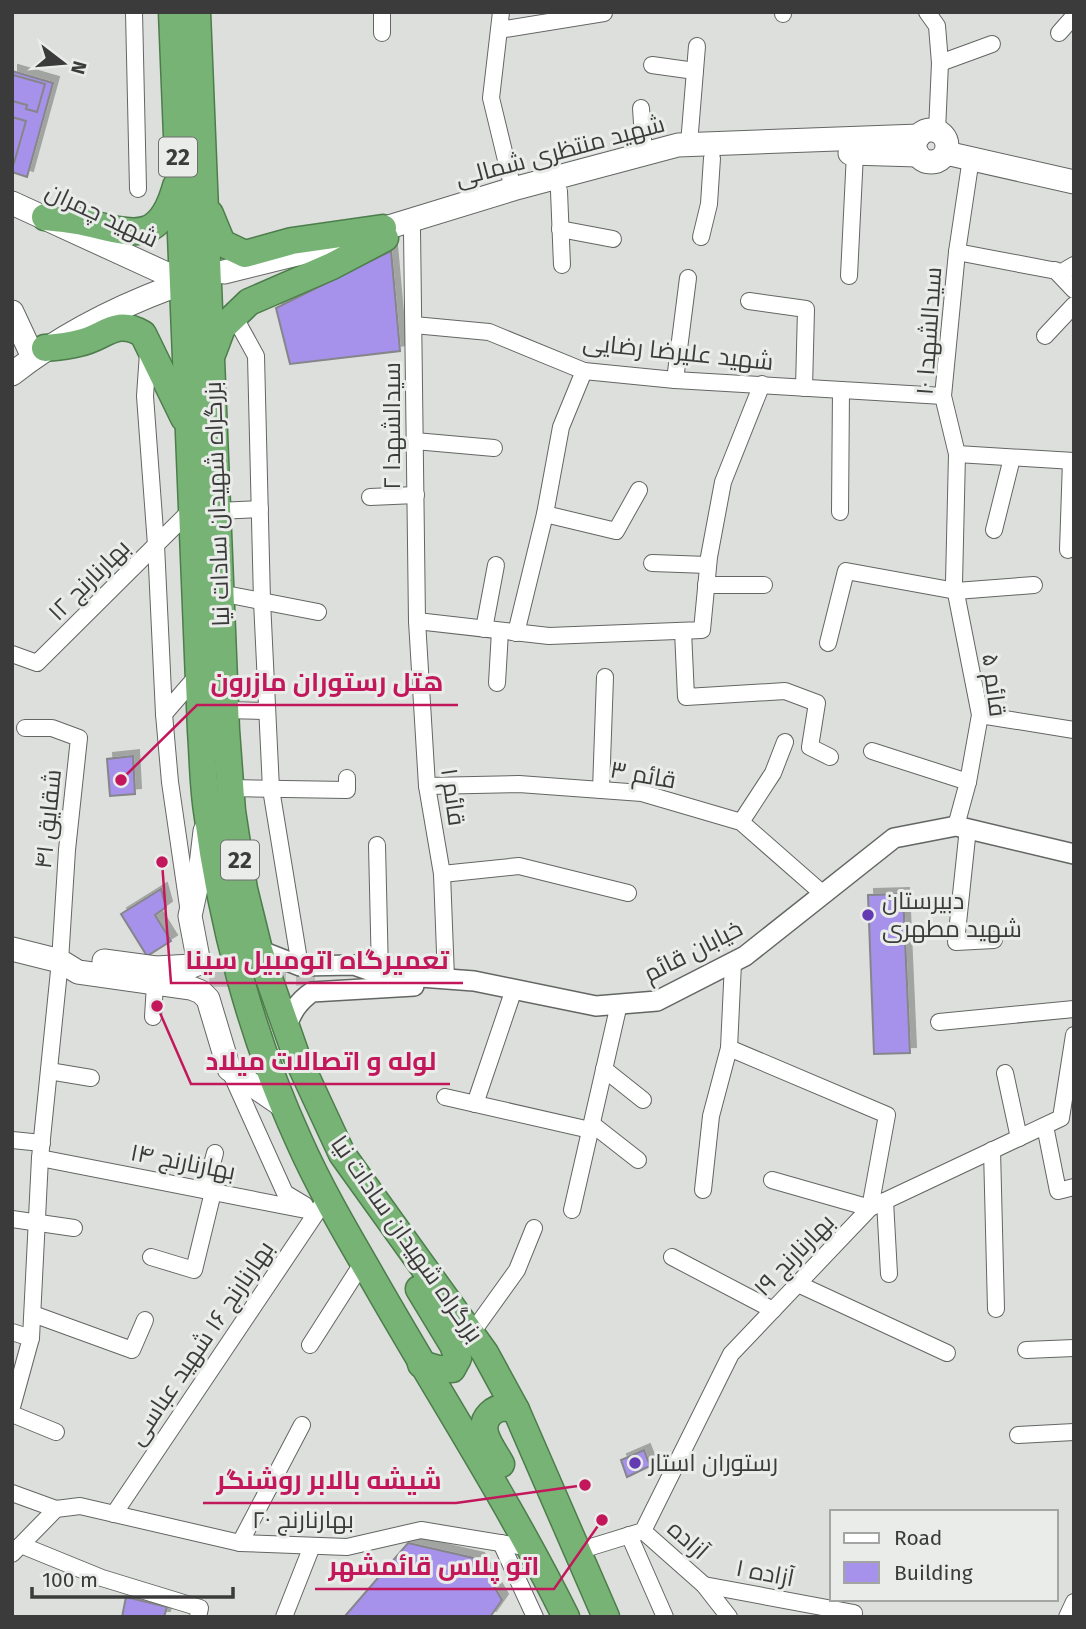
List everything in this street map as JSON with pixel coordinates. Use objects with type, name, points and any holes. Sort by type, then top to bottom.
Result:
[{"type":"highway","name":"بزرگراه شهیدان سادات نیا","points":[[172,12],[187,424],[220,593],[230,788],[244,889],[259,950],[285,1029],[342,1154],[485,1353],[516,1410],[606,1617]]},
{"type":"highway","name":"بزرگراه شهیدان سادات نیا","points":[[197,12],[211,357],[197,676],[207,810],[232,942],[258,1033],[322,1205],[363,1262],[531,1548],[566,1617]]},
{"type":"highway","points":[[44,217],[133,232],[146,230],[158,223],[169,209],[179,174]]},
{"type":"highway","points":[[205,202],[222,243],[245,254],[292,241],[384,233]]},
{"type":"highway","points":[[211,357],[222,328],[248,302],[332,265],[384,233]]},
{"type":"highway","points":[[39,352],[81,343],[119,326],[133,328],[143,334],[187,424]]},
{"type":"highway","points":[[367,1187],[400,1257],[453,1345],[458,1358],[452,1369],[438,1369],[421,1364]]},
{"type":"highway","points":[[516,1410],[506,1407],[495,1409],[487,1416],[483,1426],[485,1436],[541,1533],[572,1617]]},
{"type":"main road","name":"شهید منتظری شمالی","points":[[384,233],[412,230],[664,161],[855,153],[933,143]]},
{"type":"main road","name":"شهید منتظری شمالی","points":[[225,277],[384,233],[513,189],[643,153],[689,144],[933,143]]},
{"type":"main road","points":[[933,143],[1074,182]]},
{"type":"main road","points":[[972,153],[1074,170]]},
{"type":"main road","name":"شهید چمران","points":[[12,203],[130,259],[169,281],[129,303]]},
{"type":"main road","points":[[12,374],[39,352],[129,303],[137,280],[130,259]]},
{"type":"main road","points":[[12,312],[39,352]]},
{"type":"main road","points":[[156,976],[197,964],[190,916],[201,865],[207,810]]},
{"type":"main road","points":[[12,949],[60,961],[79,957],[156,976],[201,992],[208,999],[229,1069],[286,1108]]},
{"type":"street","points":[[134,12],[138,190]]},
{"type":"street","points":[[382,12],[382,33]]},
{"type":"street","points":[[501,12],[491,99],[513,189]]},
{"type":"street","points":[[928,12],[937,26],[940,63],[933,143]]},
{"type":"street","points":[[499,30],[604,13]]},
{"type":"street","points":[[1059,33],[1074,16]]},
{"type":"street","points":[[940,63],[992,44]]},
{"type":"street","points":[[689,144],[698,46]]},
{"type":"street","points":[[652,65],[695,71]]},
{"type":"street","points":[[641,108],[643,153]]},
{"type":"street","points":[[849,276],[855,153]]},
{"type":"street","name":"سیدالشهدا ۱۰","points":[[956,591],[957,454],[943,396],[957,253],[972,153]]},
{"type":"street","points":[[701,237],[709,204],[712,158]]},
{"type":"street","points":[[559,191],[562,265]]},
{"type":"street","points":[[561,229],[613,239]]},
{"type":"street","name":"سیدالشهدا ۲","points":[[412,230],[417,621]]},
{"type":"street","points":[[957,253],[1062,272],[1074,265]]},
{"type":"street","points":[[1055,270],[1074,290]]},
{"type":"street","points":[[675,380],[688,278]]},
{"type":"street","points":[[749,301],[806,309],[804,388]]},
{"type":"street","points":[[1045,336],[1074,305]]},
{"type":"street","points":[[234,316],[256,356],[262,601],[271,789],[300,966]]},
{"type":"street","name":"شهید علیرضا رضایی","points":[[414,326],[489,332],[584,371],[675,380],[943,396]]},
{"type":"street","points":[[149,347],[145,396],[164,714],[170,782],[190,916]]},
{"type":"street","points":[[500,631],[545,514],[561,427],[584,371]]},
{"type":"street","points":[[417,621],[549,636],[702,630],[708,565],[723,482],[762,384]]},
{"type":"street","points":[[840,512],[841,390]]},
{"type":"street","points":[[415,441],[494,448]]},
{"type":"street","points":[[957,454],[1072,461],[1068,550]]},
{"type":"street","points":[[994,530],[1012,458]]},
{"type":"street","points":[[545,514],[616,531],[639,490]]},
{"type":"street","points":[[370,497],[416,495]]},
{"type":"street","points":[[204,511],[260,509]]},
{"type":"street","name":"بهارنارنج ۱۲","points":[[12,654],[37,663],[156,545],[204,511]]},
{"type":"street","points":[[652,563],[708,565]]},
{"type":"street","points":[[496,565],[500,631],[497,683]]},
{"type":"street","points":[[828,643],[846,571],[956,591],[1034,585]]},
{"type":"street","points":[[706,585],[764,585]]},
{"type":"street","name":"قائم ۵","points":[[956,591],[980,715],[962,827],[956,942],[994,940]]},
{"type":"street","points":[[220,593],[318,612]]},
{"type":"street","name":"قائم ۱","points":[[417,621],[427,786],[442,874],[446,978]]},
{"type":"street","points":[[683,631],[686,697],[785,691],[817,703],[810,747],[830,757]]},
{"type":"street","points":[[164,714],[197,676]]},
{"type":"street","points":[[601,790],[605,677]]},
{"type":"street","points":[[225,710],[267,711]]},
{"type":"street","points":[[980,715],[1074,730]]},
{"type":"street","name":"شقایق ۴۱","points":[[24,728],[52,728],[79,738],[67,850],[60,961]]},
{"type":"street","points":[[741,822],[774,773],[785,742]]},
{"type":"street","points":[[872,751],[968,782]]},
{"type":"street","points":[[230,788],[347,790],[347,778]]},
{"type":"street","name":"قائم ۳","points":[[427,786],[519,784],[642,793],[741,822],[822,893]]},
{"type":"street","name":"خیابان قائم","points":[[259,950],[300,966],[354,965],[380,974],[474,981],[596,1006],[657,1001],[745,956],[894,838],[962,827],[1074,854]]},
{"type":"street","points":[[322,976],[380,974],[377,845]]},
{"type":"street","points":[[442,874],[519,866],[628,893]]},
{"type":"street","points":[[12,1407],[32,1338],[41,1150],[60,961]]},
{"type":"street","points":[[703,1190],[711,1116],[729,1048],[733,963]]},
{"type":"street","points":[[153,1017],[156,976]]},
{"type":"street","points":[[285,1029],[300,1000],[312,992],[426,985],[446,978]]},
{"type":"street","points":[[475,1104],[514,989]]},
{"type":"street","points":[[572,1210],[619,1004]]},
{"type":"street","points":[[939,1022],[1074,1009]]},
{"type":"street","name":"بهارنارنج ۱۹","points":[[636,1533],[731,1354],[870,1208],[1061,1118],[1070,1090],[1074,1035]]},
{"type":"street","points":[[729,1048],[887,1115],[870,1208],[772,1180]]},
{"type":"street","points":[[229,1069],[285,1193],[322,1205]]},
{"type":"street","points":[[604,1069],[643,1100]]},
{"type":"street","points":[[49,1070],[91,1078]]},
{"type":"street","points":[[1005,1073],[1019,1138]]},
{"type":"street","points":[[445,1097],[591,1127],[638,1160]]},
{"type":"street","points":[[1045,1126],[1058,1191],[1074,1187]]},
{"type":"street","name":"بهارنارنج ۱۴","points":[[12,1140],[41,1150],[209,1191],[322,1205]]},
{"type":"street","points":[[992,1150],[996,1309]]},
{"type":"street","points":[[151,1257],[194,1270],[215,1153]]},
{"type":"street","points":[[886,1201],[889,1274]]},
{"type":"street","name":"بهارنارنج ۱۶ شهید عباسی","points":[[114,1514],[322,1205]]},
{"type":"street","points":[[12,1219],[74,1228]]},
{"type":"street","points":[[471,1334],[517,1270],[534,1228]]},
{"type":"street","points":[[672,1257],[773,1310]]},
{"type":"street","points":[[310,1345],[363,1262]]},
{"type":"street","points":[[798,1284],[947,1353]]},
{"type":"street","points":[[33,1314],[132,1350],[145,1320]]},
{"type":"street","points":[[12,1332],[32,1338]]},
{"type":"street","points":[[1026,1350],[1074,1348]]},
{"type":"street","points":[[12,1414],[56,1432]]},
{"type":"street","points":[[240,1543],[302,1425]]},
{"type":"street","points":[[1018,1435],[1074,1432]]},
{"type":"street","points":[[12,1493],[56,1509],[17,1549],[200,1608],[198,1617]]},
{"type":"street","name":"بهارنارنج ۲۰","points":[[56,1509],[79,1506],[240,1543],[347,1547],[421,1530],[531,1548]]},
{"type":"street","points":[[578,1551],[636,1533],[665,1617]]},
{"type":"street","name":"آزاده","points":[[636,1533],[705,1585],[729,1617]]},
{"type":"street","points":[[500,1543],[535,1617]]},
{"type":"street","points":[[284,1617],[312,1546]]},
{"type":"street","name":"آزاده ۱","points":[[705,1585],[855,1610]]},
{"type":"building","points":[[12,71],[53,83],[27,177],[12,172]]},
{"type":"building","points":[[13,75],[45,84],[37,112],[26,109],[27,105],[12,101]]},
{"type":"building","points":[[12,117],[26,121],[14,163],[12,162]]},
{"type":"building","points":[[391,251],[400,351],[290,364],[276,308]]},
{"type":"building","points":[[133,756],[135,794],[110,796],[107,759]]},
{"type":"building","points":[[161,889],[166,907],[155,915],[171,941],[147,956],[121,914]]},
{"type":"building","points":[[903,894],[910,1053],[874,1054],[868,895]]},
{"type":"building","name":"رستوران استار","points":[[644,1450],[650,1466],[627,1477],[621,1460]]},
{"type":"building","points":[[408,1543],[478,1559],[502,1600],[490,1617],[345,1616]]},
{"type":"building","points":[[126,1597],[167,1607],[164,1617],[122,1617]]},
{"type":"tunnel","points":[[180,978],[322,976]]},
{"type":"place","name":"هتل رستوران مازرون","points":[[121,780]]},
{"type":"place","name":"تعمیرگاه اتومبیل سینا","points":[[162,862]]},
{"type":"place","name":"دبیرستان شهید مطهری","points":[[868,915]]},
{"type":"place","name":"لوله و اتصالات میلاد","points":[[157,1006]]},
{"type":"place","name":"رستوران استار","points":[[635,1463]]},
{"type":"place","name":"شیشه بالابر روشنگر","points":[[585,1485]]},
{"type":"place","name":"اتو پلاس قائمشهر","points":[[602,1520]]}]
